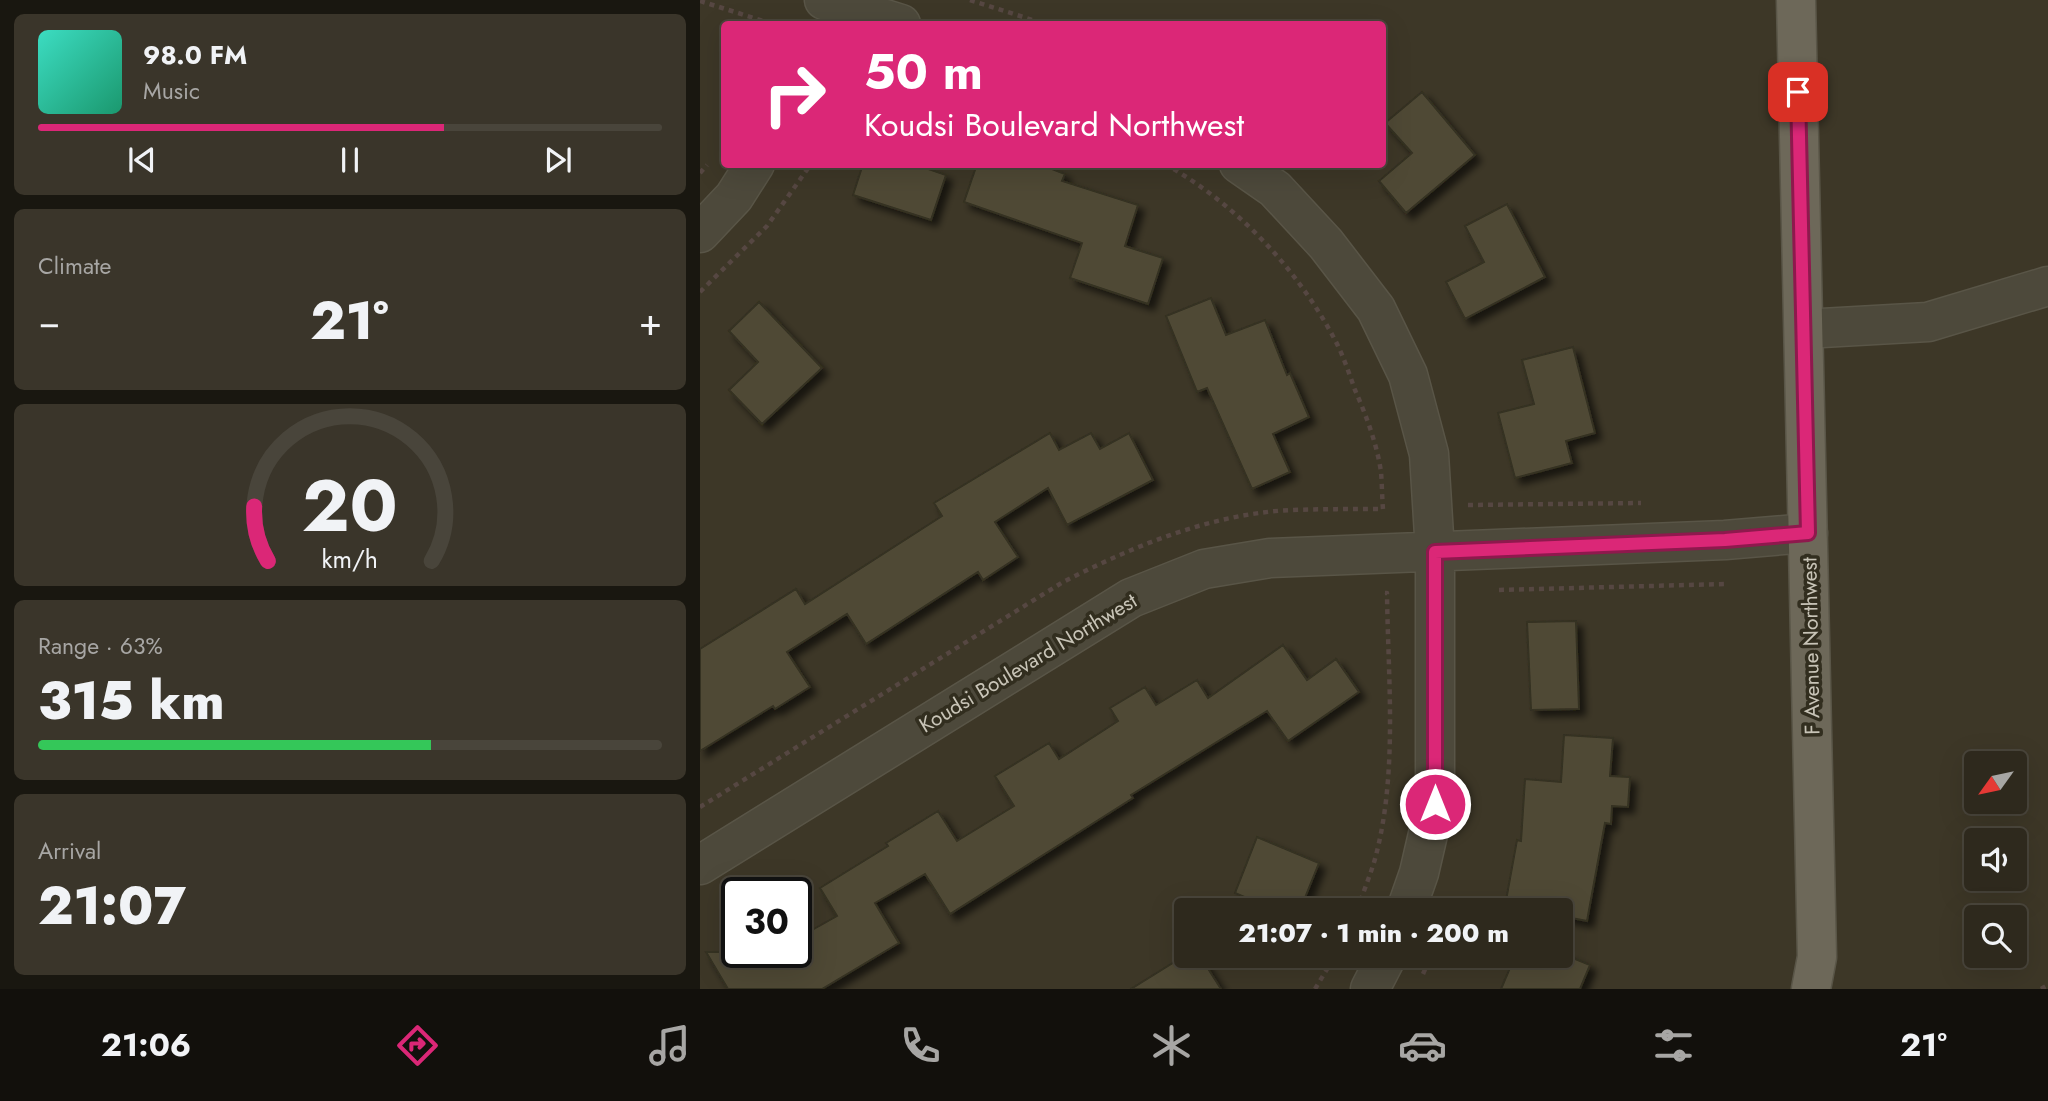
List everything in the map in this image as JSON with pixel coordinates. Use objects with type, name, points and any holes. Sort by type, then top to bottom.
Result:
[{"type":"main road","name":"F Avenue Northwest","points":[[1796,0],[1818,978]]},
{"type":"street","points":[[827,9],[886,21]]},
{"type":"street","points":[[700,233],[734,197],[752,168]]},
{"type":"street","points":[[1245,168],[1275,189],[1326,244],[1376,309],[1408,375],[1429,454],[1435,552],[1435,804],[1419,873],[1410,898]]},
{"type":"street","points":[[1804,329],[1928,322],[2048,286]]},
{"type":"street","name":"Koudsi Boulevard Northwest","points":[[700,865],[1131,598],[1204,569],[1270,558],[1725,540],[1808,533]]},
{"type":"street","points":[[1370,989],[1381,968]]},
{"type":"path","points":[[970,0],[1036,21]]},
{"type":"path","points":[[700,1],[763,21]]},
{"type":"path","points":[[700,292],[767,226],[808,168]]},
{"type":"path","points":[[700,807],[1063,582],[1116,555],[1168,534],[1237,518],[1289,510],[1383,509],[1381,470],[1365,413],[1335,341],[1308,296],[1281,261],[1241,218],[1172,168]]},
{"type":"path","points":[[1467,492],[1469,506],[1643,503]]},
{"type":"path","points":[[1488,590],[1725,584]]},
{"type":"path","points":[[1361,898],[1375,858],[1386,792],[1389,729],[1387,593],[1374,594]]},
{"type":"path","points":[[1315,989],[1328,968]]},
{"type":"path","points":[[2041,989],[2048,985]]},
{"type":"building","points":[[1422,92],[1475,155],[1406,213],[1379,181],[1412,153],[1386,122]]},
{"type":"building","points":[[862,168],[926,168],[946,175],[931,220],[853,195]]},
{"type":"building","points":[[976,168],[1049,168],[1065,174],[1062,181],[1138,205],[1125,246],[1163,258],[1148,304],[1070,278],[1082,243],[964,202]]},
{"type":"building","points":[[1507,204],[1545,277],[1465,319],[1446,282],[1484,262],[1465,226]]},
{"type":"building","points":[[1211,298],[1226,335],[1265,320],[1287,375],[1290,373],[1309,417],[1273,434],[1290,472],[1252,489],[1207,388],[1197,392],[1166,316]]},
{"type":"building","points":[[759,302],[822,368],[762,424],[729,390],[758,362],[729,331]]},
{"type":"building","points":[[1573,347],[1595,433],[1566,441],[1572,463],[1515,478],[1498,413],[1534,404],[1522,360]]},
{"type":"building","points":[[1050,433],[1059,450],[1091,433],[1100,449],[1129,433],[1153,480],[1067,525],[1048,488],[995,522],[1018,557],[983,580],[978,572],[866,644],[847,614],[787,652],[810,687],[775,709],[773,706],[700,751],[700,649],[796,589],[805,604],[942,516],[934,503]]},
{"type":"building","points":[[1576,621],[1579,709],[1531,710],[1527,622]]},
{"type":"building","points":[[1283,645],[1307,680],[1336,659],[1359,692],[1288,741],[1267,711],[1131,795],[1133,798],[950,914],[925,874],[875,903],[899,943],[822,989],[728,989],[706,952],[721,952],[721,968],[812,968],[812,930],[837,916],[820,888],[888,846],[886,843],[938,811],[957,841],[1014,806],[995,776],[1049,743],[1059,759],[1118,721],[1110,708],[1145,687],[1156,705],[1197,680],[1208,698]]},
{"type":"building","points":[[1564,735],[1613,738],[1610,776],[1630,777],[1628,807],[1612,806],[1611,824],[1605,823],[1587,921],[1573,918],[1573,898],[1506,898],[1517,840],[1521,841],[1525,779],[1561,782]]},
{"type":"building","points":[[1257,837],[1319,863],[1305,898],[1247,898],[1235,893]]},
{"type":"building","points":[[1573,958],[1590,965],[1580,989],[1501,989],[1510,968],[1573,968]]},
{"type":"building","points":[[1174,962],[1174,968],[1208,968],[1221,989],[1131,989]]},
{"type":"route","points":[[1435,804],[1435,552],[1725,540],[1808,533],[1798,92]]}]
